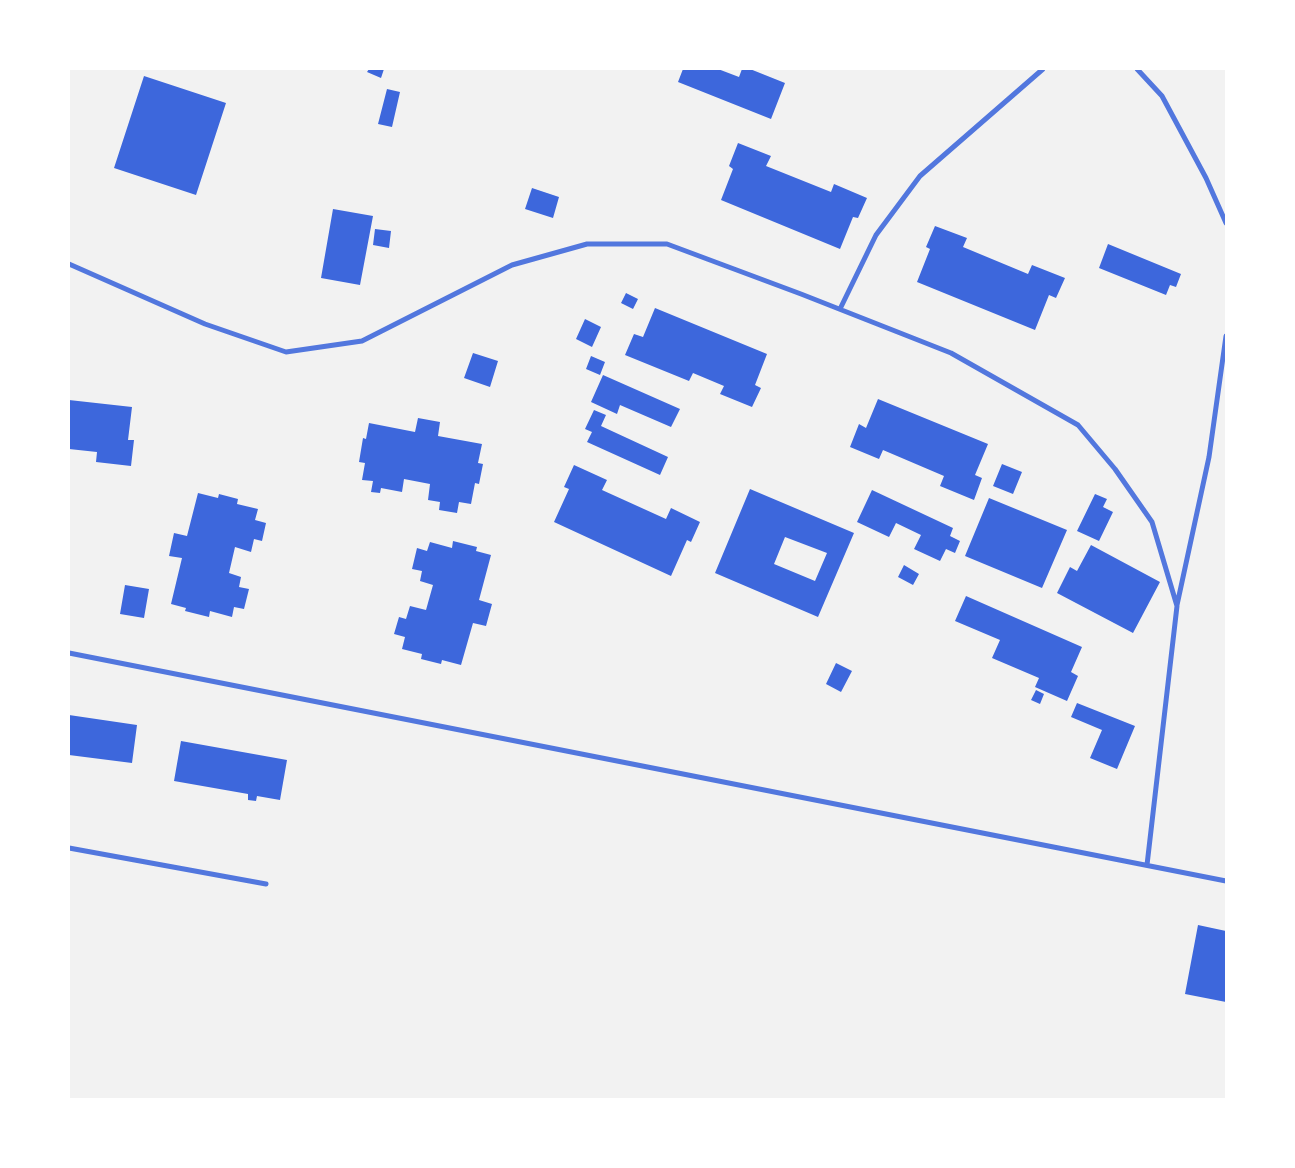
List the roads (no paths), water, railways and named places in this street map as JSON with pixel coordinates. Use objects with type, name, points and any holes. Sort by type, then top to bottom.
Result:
[{"type":"street","points":[[840,309],[876,235],[920,176],[1043,69]]},
{"type":"street","points":[[1137,69],[1162,96],[1206,178],[1226,223]]},
{"type":"street","points":[[69,264],[205,324],[286,352],[362,341],[512,265],[587,244],[667,244],[951,352],[1078,425],[1115,468],[1152,522],[1177,606]]},
{"type":"street","points":[[1147,865],[1177,606],[1209,457],[1226,336]]},
{"type":"street","points":[[69,653],[1226,881]]},
{"type":"street","points":[[69,848],[266,884]]}]
